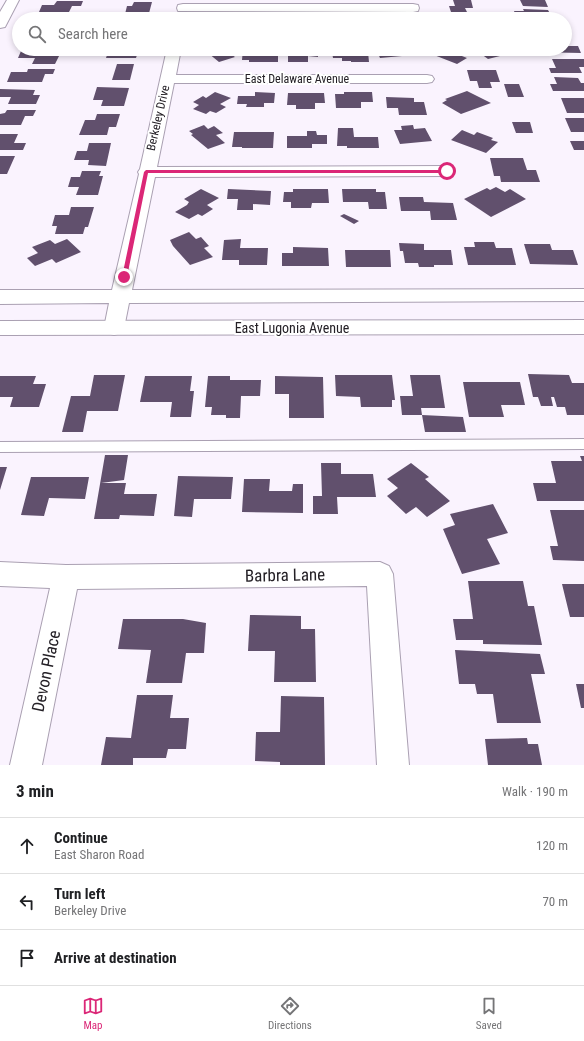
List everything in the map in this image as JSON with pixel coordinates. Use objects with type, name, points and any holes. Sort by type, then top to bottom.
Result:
[{"type":"street","points":[[0,24],[13,0]]},
{"type":"street","points":[[182,9],[413,8]]},
{"type":"street","name":"Berkeley Drive","points":[[114,328],[146,172],[172,56]]},
{"type":"street","name":"East Delaware Avenue","points":[[167,79],[427,79]]},
{"type":"street","points":[[146,172],[447,171]]},
{"type":"street","points":[[0,297],[584,295]]},
{"type":"street","name":"East Lugonia Avenue","points":[[0,328],[584,327]]},
{"type":"street","name":"Barbra Lane","points":[[0,574],[66,578],[380,574],[394,765]]},
{"type":"street","name":"Devon Place","points":[[26,765],[66,578]]},
{"type":"lane","points":[[0,447],[584,444]]},
{"type":"building","points":[[453,0],[471,0],[473,8],[465,8],[467,12],[451,12],[449,6],[455,6]]},
{"type":"building","points":[[520,0],[545,0],[548,7],[523,6]]},
{"type":"building","points":[[57,1],[83,1],[81,6],[72,6],[69,12],[39,12],[42,5],[54,5]]},
{"type":"building","points":[[134,2],[152,2],[149,12],[126,12],[127,6],[132,6]]},
{"type":"building","points":[[523,9],[548,10],[549,12],[514,11],[524,11]]},
{"type":"building","points":[[572,46],[578,46],[581,53],[572,53]]},
{"type":"building","points":[[19,56],[59,56],[55,64],[32,64],[35,58],[18,58]]},
{"type":"building","points":[[107,56],[137,56],[136,58],[106,58]]},
{"type":"building","points":[[212,56],[235,57],[219,62]]},
{"type":"building","points":[[242,56],[278,56],[278,62],[249,62],[249,60],[242,60]]},
{"type":"building","points":[[288,56],[308,56],[308,62],[288,62]]},
{"type":"building","points":[[333,56],[368,56],[369,62],[342,61],[342,58],[333,58]]},
{"type":"building","points":[[379,56],[402,56],[380,58]]},
{"type":"building","points":[[437,56],[462,56],[467,58],[457,64]]},
{"type":"building","points":[[484,56],[500,56],[488,59]]},
{"type":"building","points":[[552,59],[584,59],[584,67],[579,67],[582,73],[551,73],[549,68],[556,68]]},
{"type":"building","points":[[117,64],[134,64],[130,80],[112,80]]},
{"type":"building","points":[[28,69],[55,69],[53,74],[45,74],[42,82],[7,82],[11,72],[27,72]]},
{"type":"building","points":[[467,70],[496,70],[500,82],[490,82],[492,88],[479,88],[477,81],[470,81]]},
{"type":"building","points":[[554,77],[578,78],[581,83],[584,83],[584,91],[553,91],[550,84],[557,84]]},
{"type":"building","points":[[504,84],[519,84],[524,97],[508,97]]},
{"type":"building","points":[[97,87],[129,88],[124,106],[101,106],[103,100],[93,100]]},
{"type":"building","points":[[0,89],[35,90],[33,95],[40,95],[36,104],[8,104],[11,97],[0,97]]},
{"type":"building","points":[[467,91],[491,103],[461,114],[442,103],[447,100],[445,99]]},
{"type":"building","points":[[215,92],[231,98],[220,104],[226,107],[216,113],[210,111],[206,114],[193,109],[199,105],[193,102],[203,96],[206,98]]},
{"type":"building","points":[[255,92],[275,93],[274,103],[264,103],[264,107],[246,107],[247,104],[237,104],[238,96],[255,96]]},
{"type":"building","points":[[344,92],[372,92],[373,102],[361,102],[361,108],[336,108],[335,94],[344,94]]},
{"type":"building","points":[[288,93],[324,93],[325,103],[315,103],[315,109],[296,109],[296,105],[287,105]]},
{"type":"building","points":[[386,97],[414,98],[414,102],[424,102],[427,115],[399,115],[398,108],[387,108]]},
{"type":"building","points":[[561,98],[584,98],[584,113],[567,113]]},
{"type":"building","points":[[7,110],[36,110],[33,116],[25,116],[21,125],[0,125],[0,114],[5,113]]},
{"type":"building","points":[[97,114],[120,114],[116,127],[109,127],[107,135],[79,135],[85,120],[95,120]]},
{"type":"building","points":[[565,118],[584,118],[584,132],[571,132]]},
{"type":"building","points":[[512,122],[530,122],[533,133],[516,133]]},
{"type":"building","points":[[204,125],[208,129],[214,126],[223,133],[216,135],[225,143],[208,149],[191,135],[193,134],[189,131]]},
{"type":"building","points":[[413,125],[414,129],[425,128],[432,141],[400,144],[394,130],[402,130],[401,126]]},
{"type":"building","points":[[338,128],[353,128],[354,137],[378,137],[379,148],[347,148],[347,146],[337,146]]},
{"type":"building","points":[[462,130],[474,135],[477,132],[493,138],[491,140],[498,142],[486,153],[451,140]]},
{"type":"building","points":[[307,131],[316,131],[317,135],[327,135],[327,144],[312,144],[312,148],[287,148],[287,136],[307,136]]},
{"type":"building","points":[[234,132],[274,132],[273,148],[232,147]]},
{"type":"building","points":[[0,134],[18,134],[14,143],[26,143],[23,150],[0,150]]},
{"type":"building","points":[[570,141],[584,141],[584,150],[574,150]]},
{"type":"building","points":[[89,143],[111,143],[106,166],[88,165],[89,160],[74,160],[77,151],[87,151]]},
{"type":"building","points":[[0,156],[15,156],[7,174],[0,174]]},
{"type":"building","points":[[490,158],[523,158],[527,170],[536,170],[540,182],[501,182],[500,176],[494,176]]},
{"type":"building","points":[[82,171],[101,171],[99,176],[103,176],[98,195],[76,195],[79,187],[68,187],[71,177],[80,177]]},
{"type":"building","points":[[496,187],[505,192],[510,189],[526,199],[491,217],[464,199],[487,188],[490,190]]},
{"type":"building","points":[[201,189],[219,198],[207,205],[213,209],[202,216],[198,214],[189,219],[175,212],[187,205],[189,202],[184,199]]},
{"type":"building","points":[[228,189],[271,191],[270,205],[253,204],[253,210],[237,210],[238,199],[227,199]]},
{"type":"building","points":[[293,189],[328,189],[329,203],[312,203],[311,208],[291,208],[291,202],[283,202],[284,192],[293,192]]},
{"type":"building","points":[[342,189],[376,189],[376,192],[385,192],[387,209],[369,209],[368,202],[343,202]]},
{"type":"building","points":[[399,197],[423,197],[424,202],[453,203],[457,220],[431,220],[430,211],[401,211]]},
{"type":"building","points":[[71,207],[94,207],[88,227],[85,227],[83,234],[55,234],[57,226],[52,226],[55,215],[69,215]]},
{"type":"building","points":[[344,214],[359,221],[354,224],[340,216]]},
{"type":"building","points":[[189,232],[196,239],[201,237],[209,246],[204,248],[213,257],[190,265],[173,246],[170,240]]},
{"type":"building","points":[[67,239],[81,252],[56,263],[52,259],[35,266],[27,258],[38,253],[32,247],[50,240],[55,244]]},
{"type":"building","points":[[241,239],[240,248],[268,248],[267,265],[239,265],[239,260],[222,260],[224,240]]},
{"type":"building","points":[[474,242],[494,242],[496,248],[512,248],[516,265],[468,265],[464,247],[475,247]]},
{"type":"building","points":[[399,243],[424,244],[424,250],[451,250],[453,265],[419,267],[418,263],[405,263],[403,251],[400,251]]},
{"type":"building","points":[[524,244],[550,244],[552,250],[573,250],[578,265],[530,264]]},
{"type":"building","points":[[293,247],[328,248],[329,266],[282,266],[282,253],[293,253]]},
{"type":"building","points":[[345,250],[390,250],[391,267],[346,267]]},
{"type":"building","points":[[528,374],[569,375],[572,383],[584,383],[584,415],[567,415],[565,407],[557,407],[554,397],[551,397],[553,406],[541,406],[538,397],[533,397]]},
{"type":"building","points":[[94,375],[125,375],[118,411],[87,411],[83,432],[62,432],[71,396],[90,396]]},
{"type":"building","points":[[335,375],[392,375],[395,400],[392,400],[392,407],[361,407],[360,397],[336,396]]},
{"type":"building","points":[[410,375],[440,375],[445,408],[421,408],[422,415],[402,415],[400,396],[413,396]]},
{"type":"building","points":[[0,376],[36,376],[33,384],[46,384],[39,407],[10,407],[13,397],[0,397]]},
{"type":"building","points":[[145,376],[192,376],[190,391],[194,391],[191,417],[170,417],[172,402],[140,402]]},
{"type":"building","points":[[208,376],[230,376],[230,380],[261,380],[260,396],[241,396],[240,418],[226,418],[226,415],[211,415],[212,407],[205,407]]},
{"type":"building","points":[[275,376],[323,377],[324,418],[289,418],[289,394],[275,394]]},
{"type":"building","points":[[463,382],[520,382],[525,405],[501,405],[504,417],[469,417]]},
{"type":"building","points":[[422,415],[463,417],[466,432],[425,432]]},
{"type":"building","points":[[105,455],[128,455],[124,480],[101,483],[126,483],[124,494],[157,494],[154,516],[120,515],[119,519],[94,519]]},
{"type":"building","points":[[580,456],[584,456],[584,501],[537,501],[533,483],[556,483],[551,461],[582,461]]},
{"type":"building","points":[[321,463],[341,463],[341,474],[373,474],[376,497],[337,497],[338,514],[313,514],[313,496],[322,496]]},
{"type":"building","points":[[411,463],[429,477],[425,479],[450,501],[427,517],[416,507],[406,514],[387,496],[398,488],[387,479]]},
{"type":"building","points":[[0,467],[7,467],[0,490]]},
{"type":"building","points":[[178,476],[233,477],[231,499],[194,499],[192,517],[174,516]]},
{"type":"building","points":[[31,477],[89,477],[85,499],[49,498],[44,516],[21,515]]},
{"type":"building","points":[[244,479],[270,479],[269,491],[292,491],[293,484],[303,484],[303,513],[242,512]]},
{"type":"building","points":[[493,504],[508,533],[487,539],[500,564],[462,574],[443,529],[455,525],[450,514]]},
{"type":"building","points":[[550,510],[584,510],[584,561],[553,560],[550,546],[558,546]]},
{"type":"building","points":[[468,581],[523,581],[528,606],[534,606],[542,645],[483,644],[483,640],[456,640],[453,619],[473,619]]},
{"type":"building","points":[[562,584],[584,584],[584,617],[570,617]]},
{"type":"building","points":[[250,615],[301,616],[301,629],[315,629],[316,682],[274,682],[275,651],[248,651]]},
{"type":"building","points":[[123,619],[183,619],[206,623],[204,653],[186,653],[182,683],[146,683],[151,650],[118,649]]},
{"type":"building","points":[[455,650],[540,654],[545,674],[531,674],[541,723],[497,723],[493,694],[477,694],[475,684],[459,684]]},
{"type":"building","points":[[576,684],[584,684],[584,708],[581,708]]},
{"type":"building","points":[[137,695],[173,695],[170,718],[189,718],[186,749],[168,749],[166,758],[133,758],[133,765],[101,765],[106,737],[131,738]]},
{"type":"building","points":[[281,696],[324,697],[325,765],[280,765],[280,762],[255,761],[256,732],[280,732]]},
{"type":"building","points":[[527,738],[528,744],[538,744],[542,765],[488,765],[485,739]]},
{"type":"route","points":[[124,277],[146,172],[447,171]]}]
